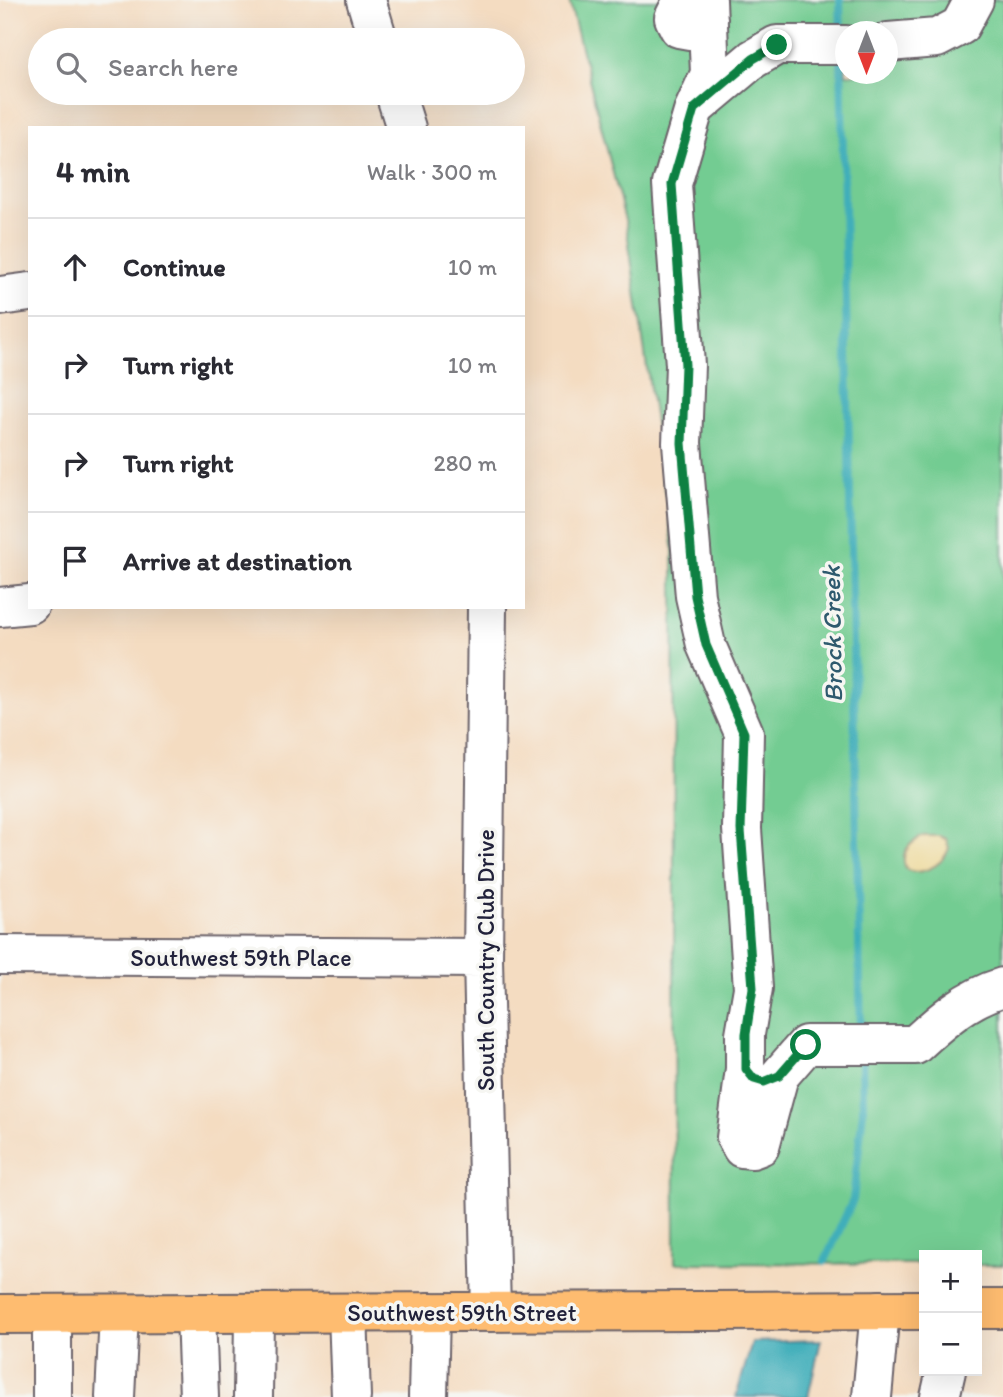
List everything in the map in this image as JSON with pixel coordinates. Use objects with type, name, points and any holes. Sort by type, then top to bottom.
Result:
[{"type":"main road","points":[[982,1309],[1003,1309]]},
{"type":"main road","name":"Southwest 59th Street","points":[[0,1314],[919,1310]]},
{"type":"street","points":[[366,0],[375,28]]},
{"type":"street","points":[[898,41],[937,38],[960,26],[974,0]]},
{"type":"street","points":[[704,6],[710,74],[694,109],[672,184],[685,365],[682,443],[695,596],[706,645],[744,733],[741,830],[753,988],[746,1034],[762,1073],[806,1045],[915,1045],[948,1015],[983,993],[1003,987]]},
{"type":"street","points":[[694,109],[753,59],[777,45],[832,45]]},
{"type":"street","points":[[399,105],[405,126]]},
{"type":"street","points":[[0,296],[28,292]]},
{"type":"street","points":[[0,607],[28,604]]},
{"type":"street","name":"South Country Club Drive","points":[[487,609],[483,958],[491,1312]]},
{"type":"street","name":"Southwest 59th Place","points":[[0,955],[483,958]]},
{"type":"street","points":[[872,1397],[880,1310]]},
{"type":"street","points":[[428,1397],[430,1312]]},
{"type":"street","points":[[195,1313],[199,1397]]},
{"type":"street","points":[[253,1397],[254,1313]]},
{"type":"street","points":[[348,1313],[351,1397]]},
{"type":"street","points":[[52,1314],[52,1397]]},
{"type":"street","points":[[115,1397],[119,1314]]},
{"type":"street","points":[[940,1397],[945,1376]]},
{"type":"green space","points":[[569,0],[1003,0],[1003,1265],[982,1265],[982,1250],[919,1250],[919,1264],[675,1263],[673,545],[626,224]]},
{"type":"sand","points":[[923,836],[946,839],[949,848],[944,858],[935,866],[913,872],[906,869],[905,853],[913,842]]},
{"type":"water","points":[[821,1340],[808,1397],[736,1397],[752,1342]]},
{"type":"waterway","name":"Brock Creek","points":[[840,0],[841,21]]},
{"type":"waterway","name":"Brock Creek","points":[[842,84],[861,1036]]},
{"type":"waterway","name":"Brock Creek","points":[[825,1261],[853,1200],[863,1111],[862,1056]]},
{"type":"route","points":[[777,45],[753,59],[694,109],[672,184],[685,365],[682,443],[695,596],[706,645],[744,733],[741,830],[753,988],[746,1034],[746,1069],[754,1079],[764,1082],[779,1076],[791,1059],[806,1045]]}]
